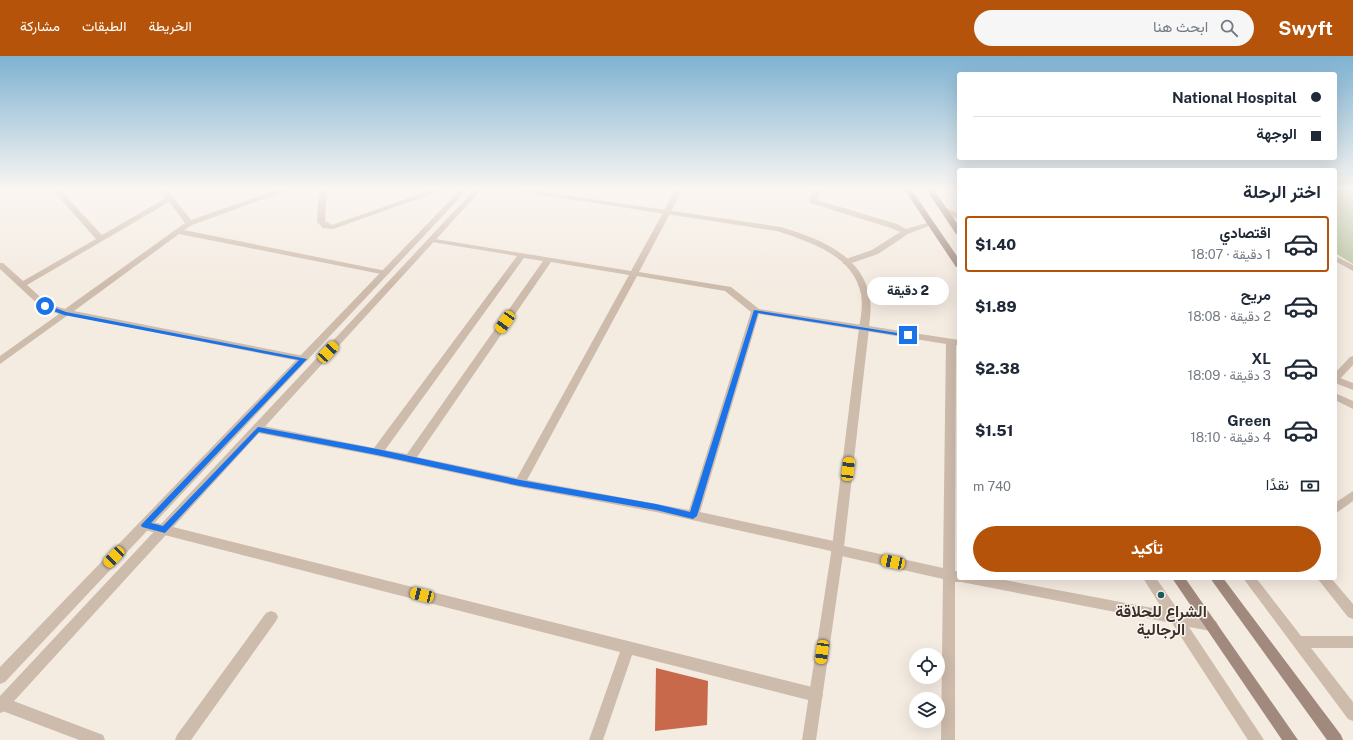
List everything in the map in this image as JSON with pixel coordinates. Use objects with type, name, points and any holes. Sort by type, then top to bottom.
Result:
[{"type":"main road","points":[[928,221],[957,262]]},
{"type":"main road","points":[[1179,580],[1291,740]]},
{"type":"main road","points":[[1217,580],[1336,740]]},
{"type":"street","points":[[84,221],[101,239]]},
{"type":"street","points":[[22,285],[132,221]]},
{"type":"street","points":[[0,361],[176,231],[195,221]]},
{"type":"street","points":[[320,221],[326,226],[333,227],[351,221]]},
{"type":"street","points":[[0,677],[435,221]]},
{"type":"street","points":[[98,740],[1,705],[165,530],[450,221]]},
{"type":"street","points":[[520,483],[663,221]]},
{"type":"street","points":[[726,221],[778,229],[818,244],[846,262],[860,278],[866,296],[864,328],[838,548],[809,740]]},
{"type":"street","points":[[877,221],[905,232]]},
{"type":"street","points":[[846,262],[875,252],[905,232],[930,224]]},
{"type":"street","points":[[176,231],[386,273]]},
{"type":"street","points":[[432,240],[728,289],[756,311],[955,343],[954,576],[948,740]]},
{"type":"street","points":[[377,452],[522,255]]},
{"type":"street","points":[[1337,259],[1353,269]]},
{"type":"street","points":[[409,460],[548,260]]},
{"type":"street","points":[[0,265],[45,306],[64,313],[304,359]]},
{"type":"street","points":[[693,516],[756,311]]},
{"type":"street","points":[[1337,377],[1353,359]]},
{"type":"street","points":[[1337,380],[1353,387]]},
{"type":"street","points":[[1337,397],[1353,405]]},
{"type":"street","points":[[258,429],[377,452],[520,483],[656,507],[954,576]]},
{"type":"street","points":[[1337,507],[1353,495]]},
{"type":"street","points":[[145,525],[816,695]]},
{"type":"street","points":[[976,580],[1211,625]]},
{"type":"street","points":[[1150,580],[1257,740]]},
{"type":"street","points":[[1250,580],[1353,714]]},
{"type":"street","points":[[1325,580],[1353,613]]},
{"type":"street","points":[[182,740],[272,617]]},
{"type":"street","points":[[1297,642],[1353,642]]},
{"type":"street","points":[[596,740],[628,647]]},
{"type":"green space","points":[[1337,221],[1353,221],[1353,264],[1337,254]]},
{"type":"building","points":[[656,668],[708,681],[707,725],[655,731]]},
{"type":"place","name":"الشراع للحلاقة الرجالية","points":[[1161,595]]},
{"type":"route","points":[[45,306],[64,313],[304,359],[145,525],[165,530],[258,429],[377,452],[520,483],[656,507],[693,516],[756,311],[908,335]]}]
